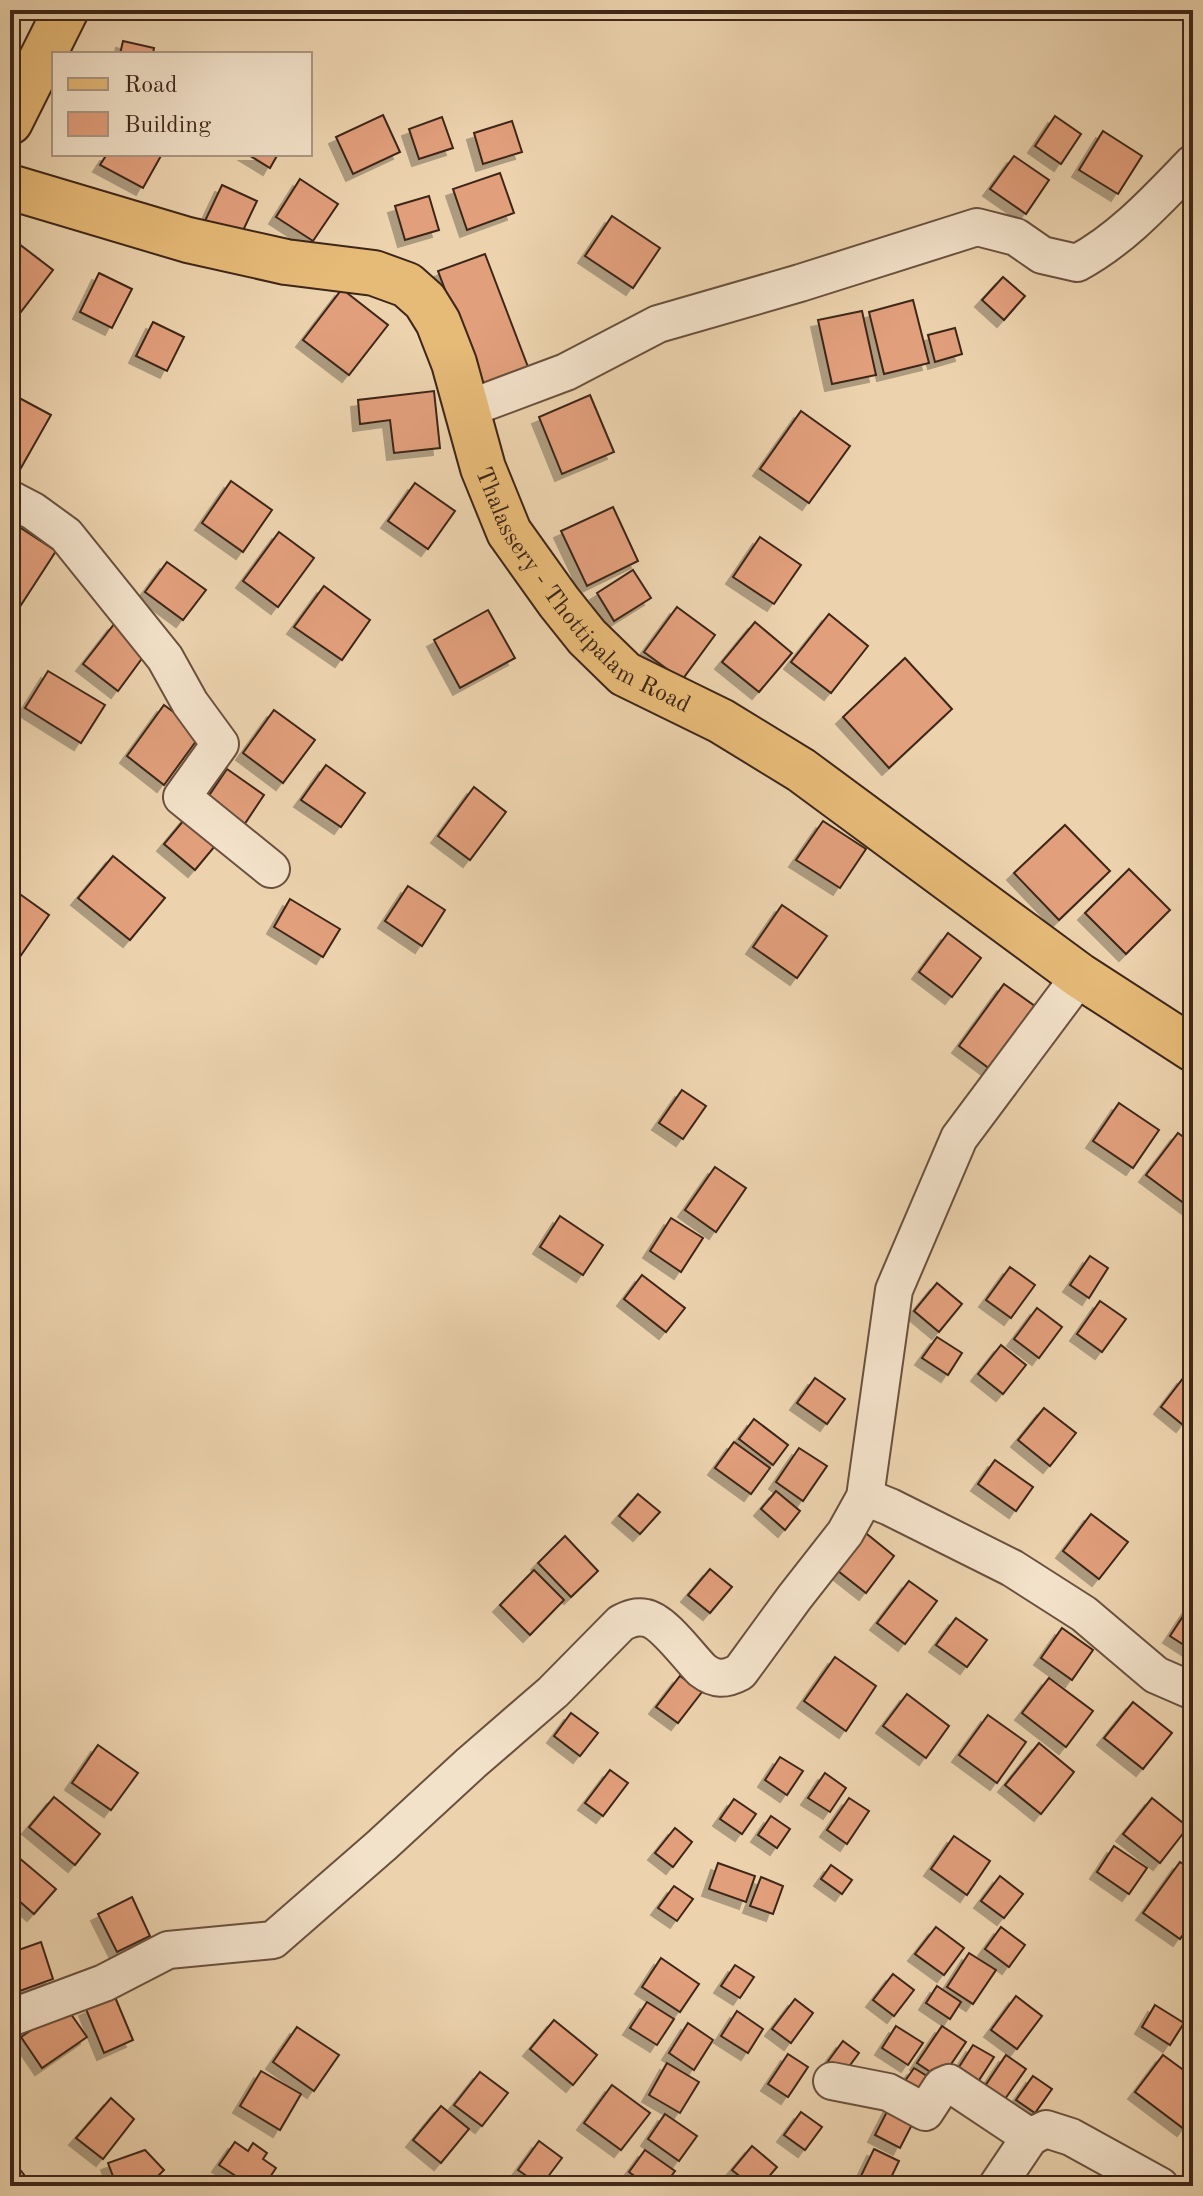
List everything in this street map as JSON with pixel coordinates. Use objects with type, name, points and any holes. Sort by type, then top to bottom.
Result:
[{"type":"main road","points":[[10,122],[66,10]]},
{"type":"main road","name":"Thalassery - Thottipalam Road","points":[[10,187],[188,240],[286,262],[374,273],[407,285],[425,301],[438,322],[454,363],[483,468],[509,532],[587,637],[625,674],[721,721],[801,770],[1080,976],[1193,1049]]},
{"type":"street","points":[[467,409],[566,372],[658,324],[977,227],[1016,237],[1042,255],[1077,263],[1099,251],[1160,198],[1193,163]]},
{"type":"street","points":[[10,499],[66,535],[165,658],[190,703],[220,744],[182,797],[271,869]]},
{"type":"street","points":[[10,2018],[104,1983],[168,1950],[273,1940],[553,1692],[621,1623],[635,1617],[648,1618],[658,1624],[710,1676],[730,1677],[740,1672],[845,1533],[865,1497],[894,1290],[959,1138],[1080,976]]},
{"type":"street","points":[[865,1497],[1012,1568],[1084,1614],[1156,1675],[1193,1691]]},
{"type":"street","points":[[832,2081],[888,2092],[925,2112],[942,2086],[949,2083],[1030,2137]]},
{"type":"street","points":[[997,2186],[1030,2137],[1046,2129],[1071,2137],[1160,2186]]},
{"type":"building","points":[[123,41],[154,48],[153,52],[120,52]]},
{"type":"building","points":[[383,115],[400,152],[353,174],[336,137]]},
{"type":"building","points":[[1055,116],[1081,134],[1061,164],[1035,146]]},
{"type":"building","points":[[442,117],[453,148],[419,159],[409,129]]},
{"type":"building","points":[[512,121],[522,152],[483,164],[474,133]]},
{"type":"building","points":[[1103,131],[1142,156],[1118,194],[1079,170]]},
{"type":"building","points":[[106,156],[161,156],[143,188],[100,165]]},
{"type":"building","points":[[250,156],[277,156],[270,168]]},
{"type":"building","points":[[1014,156],[1049,180],[1026,214],[990,189]]},
{"type":"building","points":[[500,173],[514,213],[467,230],[453,189]]},
{"type":"building","points":[[300,179],[338,204],[313,241],[276,217]]},
{"type":"building","points":[[222,185],[257,201],[239,239],[204,223]]},
{"type":"building","points":[[429,196],[439,230],[405,240],[395,206]]},
{"type":"building","points":[[612,216],[660,248],[633,288],[585,256]]},
{"type":"building","points":[[10,237],[53,270],[17,317],[10,312]]},
{"type":"building","points":[[485,254],[528,367],[481,385],[438,271]]},
{"type":"building","points":[[99,273],[132,289],[112,328],[80,312]]},
{"type":"building","points":[[1003,277],[1025,296],[1004,320],[982,300]]},
{"type":"building","points":[[342,289],[388,325],[349,375],[303,340]]},
{"type":"building","points":[[913,300],[929,363],[884,374],[869,312]]},
{"type":"building","points":[[862,311],[876,375],[832,384],[818,320]]},
{"type":"building","points":[[153,322],[184,337],[167,371],[136,356]]},
{"type":"building","points":[[955,328],[962,354],[935,362],[928,335]]},
{"type":"building","points":[[434,391],[440,448],[394,453],[390,420],[360,424],[358,400]]},
{"type":"building","points":[[10,393],[51,415],[13,482],[10,481]]},
{"type":"building","points":[[590,395],[614,452],[562,474],[539,417]]},
{"type":"building","points":[[801,411],[850,446],[809,503],[760,469]]},
{"type":"building","points":[[231,481],[272,510],[243,552],[202,523]]},
{"type":"building","points":[[415,483],[455,511],[428,549],[388,521]]},
{"type":"building","points":[[613,507],[638,561],[587,586],[561,531]]},
{"type":"building","points":[[10,521],[56,551],[21,605],[10,597]]},
{"type":"building","points":[[279,532],[314,558],[278,607],[243,581]]},
{"type":"building","points":[[760,537],[801,565],[774,604],[733,577]]},
{"type":"building","points":[[167,562],[206,590],[183,620],[145,592]]},
{"type":"building","points":[[633,570],[651,598],[614,621],[597,593]]},
{"type":"building","points":[[324,586],[370,620],[342,660],[294,627]]},
{"type":"building","points":[[677,607],[715,635],[682,680],[644,652]]},
{"type":"building","points":[[488,610],[515,658],[460,688],[434,640]]},
{"type":"building","points":[[829,614],[868,646],[831,693],[791,662]]},
{"type":"building","points":[[755,622],[792,653],[759,692],[722,662]]},
{"type":"building","points":[[115,623],[149,649],[118,691],[83,664]]},
{"type":"building","points":[[905,658],[952,709],[889,768],[843,717]]},
{"type":"building","points":[[48,671],[105,705],[81,743],[25,708]]},
{"type":"building","points":[[164,705],[202,733],[164,785],[127,756]]},
{"type":"building","points":[[274,710],[315,740],[283,783],[243,753]]},
{"type":"building","points":[[326,765],[365,793],[341,827],[301,800]]},
{"type":"building","points":[[227,769],[264,795],[242,828],[204,803]]},
{"type":"building","points":[[474,787],[506,812],[470,860],[438,836]]},
{"type":"building","points":[[189,814],[220,840],[195,870],[164,844]]},
{"type":"building","points":[[823,821],[866,849],[840,888],[796,860]]},
{"type":"building","points":[[1065,825],[1110,871],[1059,920],[1014,873]]},
{"type":"building","points":[[113,856],[165,898],[130,940],[78,898]]},
{"type":"building","points":[[1129,869],[1170,910],[1126,954],[1085,913]]},
{"type":"building","points":[[408,886],[445,910],[422,946],[385,921]]},
{"type":"building","points":[[10,887],[49,915],[10,971]]},
{"type":"building","points":[[290,899],[340,929],[323,957],[274,927]]},
{"type":"building","points":[[782,905],[827,936],[797,978],[753,947]]},
{"type":"building","points":[[948,933],[981,958],[952,997],[919,972]]},
{"type":"building","points":[[1004,984],[1039,1009],[994,1072],[959,1046]]},
{"type":"building","points":[[682,1090],[706,1106],[683,1139],[659,1123]]},
{"type":"building","points":[[1119,1103],[1159,1130],[1133,1168],[1093,1141]]},
{"type":"building","points":[[1178,1133],[1193,1144],[1193,1210],[1146,1175]]},
{"type":"building","points":[[715,1167],[746,1188],[716,1232],[685,1210]]},
{"type":"building","points":[[560,1216],[603,1245],[583,1275],[540,1247]]},
{"type":"building","points":[[671,1218],[703,1238],[681,1272],[650,1251]]},
{"type":"building","points":[[1090,1256],[1108,1268],[1089,1298],[1070,1285]]},
{"type":"building","points":[[1010,1267],[1035,1285],[1011,1318],[986,1300]]},
{"type":"building","points":[[642,1275],[685,1308],[666,1332],[624,1299]]},
{"type":"building","points":[[937,1283],[962,1304],[939,1332],[914,1311]]},
{"type":"building","points":[[1100,1301],[1126,1319],[1102,1352],[1077,1334]]},
{"type":"building","points":[[1037,1308],[1062,1327],[1039,1358],[1014,1339]]},
{"type":"building","points":[[937,1337],[962,1353],[948,1375],[922,1358]]},
{"type":"building","points":[[1001,1345],[1026,1365],[1003,1394],[978,1374]]},
{"type":"building","points":[[1184,1377],[1193,1384],[1193,1412],[1183,1425],[1161,1407]]},
{"type":"building","points":[[815,1378],[845,1399],[827,1424],[797,1403]]},
{"type":"building","points":[[1044,1408],[1076,1433],[1050,1466],[1018,1440]]},
{"type":"building","points":[[754,1419],[788,1445],[773,1465],[739,1439]]},
{"type":"building","points":[[734,1442],[770,1468],[751,1494],[715,1468]]},
{"type":"building","points":[[799,1448],[827,1466],[803,1501],[776,1482]]},
{"type":"building","points":[[995,1460],[1033,1487],[1016,1511],[978,1484]]},
{"type":"building","points":[[776,1491],[800,1511],[785,1530],[761,1509]]},
{"type":"building","points":[[638,1494],[660,1512],[640,1534],[619,1516]]},
{"type":"building","points":[[1091,1514],[1128,1542],[1099,1579],[1063,1551]]},
{"type":"building","points":[[862,1530],[894,1556],[866,1593],[833,1567]]},
{"type":"building","points":[[565,1536],[598,1571],[571,1597],[538,1563]]},
{"type":"building","points":[[710,1569],[732,1587],[710,1613],[688,1595]]},
{"type":"building","points":[[534,1570],[564,1600],[530,1635],[500,1605]]},
{"type":"building","points":[[909,1581],[937,1601],[905,1644],[877,1623]]},
{"type":"building","points":[[1193,1605],[1193,1651],[1170,1636]]},
{"type":"building","points":[[956,1618],[987,1640],[967,1667],[936,1645]]},
{"type":"building","points":[[1062,1628],[1093,1650],[1072,1680],[1041,1658]]},
{"type":"building","points":[[835,1657],[876,1686],[846,1731],[804,1701]]},
{"type":"building","points":[[680,1676],[702,1692],[678,1723],[656,1707]]},
{"type":"building","points":[[1049,1678],[1093,1711],[1066,1747],[1022,1713]]},
{"type":"building","points":[[907,1694],[949,1726],[926,1758],[883,1726]]},
{"type":"building","points":[[1133,1702],[1172,1733],[1143,1769],[1104,1738]]},
{"type":"building","points":[[571,1713],[598,1733],[580,1756],[554,1736]]},
{"type":"building","points":[[988,1715],[1026,1742],[997,1783],[959,1755]]},
{"type":"building","points":[[1039,1743],[1074,1772],[1041,1814],[1005,1785]]},
{"type":"building","points":[[98,1745],[138,1773],[111,1810],[72,1783]]},
{"type":"building","points":[[780,1757],[803,1771],[787,1795],[765,1780]]},
{"type":"building","points":[[610,1770],[628,1783],[603,1816],[585,1803]]},
{"type":"building","points":[[825,1773],[846,1788],[830,1812],[808,1798]]},
{"type":"building","points":[[54,1797],[100,1834],[75,1865],[29,1827]]},
{"type":"building","points":[[849,1798],[869,1811],[847,1844],[827,1830]]},
{"type":"building","points":[[1152,1798],[1188,1827],[1160,1863],[1123,1834]]},
{"type":"building","points":[[734,1799],[756,1814],[742,1834],[720,1819]]},
{"type":"building","points":[[771,1816],[790,1829],[777,1848],[758,1835]]},
{"type":"building","points":[[675,1828],[692,1842],[673,1867],[655,1853]]},
{"type":"building","points":[[954,1836],[990,1861],[967,1895],[931,1869]]},
{"type":"building","points":[[1114,1846],[1147,1868],[1129,1894],[1097,1872]]},
{"type":"building","points":[[18,1857],[56,1889],[34,1914],[10,1893],[10,1867]]},
{"type":"building","points":[[1180,1862],[1193,1871],[1193,1920],[1180,1939],[1143,1913]]},
{"type":"building","points":[[718,1863],[755,1876],[746,1902],[709,1889]]},
{"type":"building","points":[[831,1865],[852,1880],[842,1894],[821,1879]]},
{"type":"building","points":[[1000,1876],[1023,1894],[1004,1918],[981,1901]]},
{"type":"building","points":[[761,1877],[783,1886],[773,1914],[750,1906]]},
{"type":"building","points":[[674,1886],[693,1899],[677,1921],[658,1908]]},
{"type":"building","points":[[132,1897],[150,1936],[117,1952],[98,1914]]},
{"type":"building","points":[[936,1927],[964,1948],[944,1975],[915,1954]]},
{"type":"building","points":[[1001,1927],[1025,1945],[1009,1967],[985,1949]]},
{"type":"building","points":[[41,1942],[53,1979],[17,1992],[10,1970],[10,1953]]},
{"type":"building","points":[[969,1953],[996,1970],[973,2004],[947,1987]]},
{"type":"building","points":[[661,1958],[699,1984],[680,2012],[642,1987]]},
{"type":"building","points":[[735,1965],[754,1977],[740,1998],[721,1986]]},
{"type":"building","points":[[893,1974],[914,1990],[894,2016],[873,2000]]},
{"type":"building","points":[[937,1986],[961,2002],[950,2019],[926,2003]]},
{"type":"building","points":[[1016,1996],[1042,2016],[1017,2049],[991,2030]]},
{"type":"building","points":[[115,1997],[133,2040],[104,2053],[86,2009]]},
{"type":"building","points":[[795,1999],[813,2013],[791,2043],[772,2029]]},
{"type":"building","points":[[647,2002],[674,2019],[657,2045],[630,2028]]},
{"type":"building","points":[[1155,2005],[1184,2023],[1170,2045],[1142,2027]]},
{"type":"building","points":[[66,2007],[87,2037],[42,2068],[21,2037]]},
{"type":"building","points":[[737,2011],[763,2029],[748,2053],[721,2036]]},
{"type":"building","points":[[554,2020],[597,2055],[573,2085],[530,2049]]},
{"type":"building","points":[[688,2023],[713,2040],[694,2070],[669,2053]]},
{"type":"building","points":[[896,2026],[923,2043],[908,2065],[882,2048]]},
{"type":"building","points":[[942,2026],[966,2042],[941,2079],[917,2063]]},
{"type":"building","points":[[297,2027],[339,2055],[314,2091],[273,2062]]},
{"type":"building","points":[[843,2041],[859,2053],[842,2076],[826,2064]]},
{"type":"building","points":[[973,2045],[994,2057],[972,2091],[952,2078]]},
{"type":"building","points":[[788,2054],[808,2067],[788,2097],[768,2084]]},
{"type":"building","points":[[1006,2055],[1026,2069],[1005,2099],[985,2086]]},
{"type":"building","points":[[1163,2055],[1193,2077],[1193,2117],[1184,2129],[1135,2092]]},
{"type":"building","points":[[667,2063],[699,2082],[680,2113],[649,2095]]},
{"type":"building","points":[[914,2068],[935,2081],[919,2105],[898,2091]]},
{"type":"building","points":[[261,2071],[301,2094],[280,2130],[240,2106]]},
{"type":"building","points":[[480,2072],[508,2093],[482,2126],[454,2105]]},
{"type":"building","points":[[1033,2076],[1052,2089],[1035,2113],[1016,2100]]},
{"type":"building","points":[[612,2085],[650,2113],[621,2150],[584,2123]]},
{"type":"building","points":[[111,2098],[134,2119],[103,2159],[76,2138]]},
{"type":"building","points":[[893,2100],[918,2113],[900,2148],[875,2135]]},
{"type":"building","points":[[441,2106],[469,2129],[441,2163],[413,2140]]},
{"type":"building","points":[[801,2112],[822,2127],[805,2150],[784,2135]]},
{"type":"building","points":[[665,2114],[697,2136],[679,2161],[648,2139]]},
{"type":"building","points":[[539,2141],[562,2158],[541,2186],[518,2170]]},
{"type":"building","points":[[235,2142],[248,2151],[253,2143],[267,2153],[263,2159],[276,2168],[264,2186],[251,2186],[219,2165]]},
{"type":"building","points":[[752,2146],[777,2167],[761,2186],[752,2186],[732,2170]]},
{"type":"building","points":[[874,2149],[899,2161],[887,2186],[872,2186],[859,2180]]},
{"type":"building","points":[[145,2150],[164,2170],[148,2186],[98,2185],[114,2179],[108,2163]]},
{"type":"building","points":[[645,2150],[675,2171],[664,2186],[648,2186],[629,2172]]},
{"type":"building","points":[[10,2157],[33,2186],[10,2186]]}]
